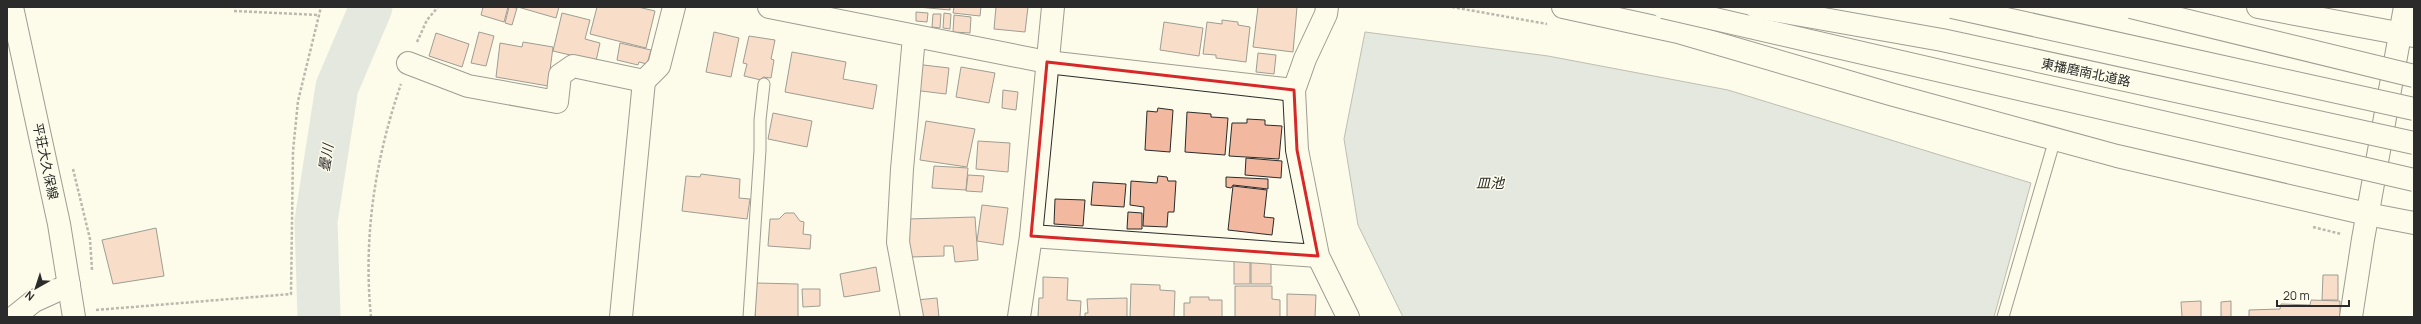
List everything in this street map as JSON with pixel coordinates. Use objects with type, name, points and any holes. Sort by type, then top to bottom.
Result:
[{"type":"main road","name":"平荘大久保線","points":[[12,7],[59,224],[74,317]]},
{"type":"main road","points":[[620,317],[644,81],[659,66],[674,7]]},
{"type":"main road","points":[[769,7],[914,37],[1047,62],[1294,90]]},
{"type":"main road","points":[[1019,317],[1031,236],[1053,7]]},
{"type":"main road","points":[[1327,7],[1326,14],[1305,59],[1294,90],[1297,150],[1318,256],[1348,317]]},
{"type":"main road","points":[[1563,7],[1678,32],[1890,94],[2055,139],[2367,214],[2414,223]]},
{"type":"main road","points":[[1663,7],[2414,180]]},
{"type":"main road","name":"東播磨南北道路","points":[[1756,7],[1942,40],[2414,143]]},
{"type":"main road","points":[[1952,7],[2414,109]]},
{"type":"main road","points":[[2131,7],[2414,76]]},
{"type":"main road","points":[[2258,7],[2406,34]]},
{"type":"main road","points":[[2351,317],[2367,214],[2406,34],[2404,7]]},
{"type":"main road","points":[[912,317],[898,242],[902,170],[914,37]]},
{"type":"main road","points":[[408,63],[468,86],[557,102],[560,75],[573,66],[644,81]]},
{"type":"main road","points":[[1031,236],[1318,256]]},
{"type":"main road","points":[[14,317],[34,301],[69,285]]},
{"type":"lane","points":[[749,317],[760,150],[760,120],[764,84]]},
{"type":"lane","points":[[2003,317],[2055,139]]},
{"type":"path","points":[[95,311],[291,294],[293,151],[298,101],[321,7]]},
{"type":"path","points":[[371,317],[367,279],[370,222],[378,168],[390,114],[408,63],[427,20],[438,7]]},
{"type":"path","points":[[234,11],[319,15]]},
{"type":"highlighted area","points":[[1047,62],[1294,90],[1297,150],[1318,256],[1031,236]]},
{"type":"water","name":"皿池","points":[[1365,32],[1548,56],[1728,90],[2031,183],[1994,317],[1403,317],[1358,225],[1344,139]]},
{"type":"building","points":[[483,7],[508,7],[504,22],[481,15]]},
{"type":"building","points":[[509,7],[517,8],[512,25],[505,23]]},
{"type":"building","points":[[518,7],[559,7],[556,18]]},
{"type":"building","points":[[597,7],[638,7],[655,11],[646,48],[590,34]]},
{"type":"building","points":[[918,7],[950,7],[950,10]]},
{"type":"building","points":[[954,7],[981,7],[980,16],[953,13]]},
{"type":"building","points":[[996,7],[1028,7],[1025,32],[994,29]]},
{"type":"building","points":[[1258,7],[1297,7],[1293,52],[1253,47]]},
{"type":"building","points":[[916,12],[928,13],[927,22],[916,21]]},
{"type":"building","points":[[562,13],[590,20],[585,39],[600,43],[596,61],[553,51]]},
{"type":"building","points":[[944,13],[951,14],[950,29],[943,28]]},
{"type":"building","points":[[933,14],[941,14],[940,28],[932,27]]},
{"type":"building","points":[[954,15],[971,17],[970,33],[953,32]]},
{"type":"building","points":[[1222,20],[1238,22],[1238,25],[1250,27],[1246,62],[1216,58],[1216,55],[1203,54],[1207,22],[1222,24]]},
{"type":"building","points":[[1164,22],[1203,28],[1199,56],[1160,50]]},
{"type":"building","points":[[479,32],[494,36],[486,66],[471,63]]},
{"type":"building","points":[[714,32],[739,38],[731,77],[706,72]]},
{"type":"building","points":[[436,33],[469,44],[462,67],[429,56]]},
{"type":"building","points":[[749,36],[775,40],[771,59],[774,60],[771,78],[763,77],[761,80],[744,76],[747,64],[743,63]]},
{"type":"building","points":[[523,42],[553,47],[548,86],[496,77],[500,43],[522,47]]},
{"type":"building","points":[[620,43],[651,50],[647,64],[639,62],[638,65],[617,60]]},
{"type":"building","points":[[792,52],[846,62],[843,79],[877,85],[873,109],[785,92]]},
{"type":"building","points":[[1258,53],[1276,55],[1274,74],[1256,72]]},
{"type":"building","points":[[915,64],[949,68],[946,94],[913,90]]},
{"type":"building","points":[[961,67],[995,73],[989,103],[956,97]]},
{"type":"building","points":[[1003,90],[1018,92],[1016,110],[1002,108]]},
{"type":"building","points":[[1158,108],[1173,110],[1170,152],[1145,150],[1147,111],[1157,112]]},
{"type":"building","points":[[1187,112],[1211,114],[1211,117],[1228,118],[1225,155],[1185,152]]},
{"type":"building","points":[[773,113],[812,121],[807,147],[768,139]]},
{"type":"building","points":[[1247,119],[1265,120],[1265,125],[1282,126],[1279,159],[1229,156],[1232,123],[1247,123]]},
{"type":"building","points":[[926,121],[975,129],[967,167],[920,160]]},
{"type":"building","points":[[978,141],[1010,143],[1008,172],[976,169]]},
{"type":"building","points":[[1246,158],[1282,161],[1281,178],[1245,175]]},
{"type":"building","points":[[934,166],[968,168],[966,190],[932,188]]},
{"type":"building","points":[[701,174],[740,179],[739,198],[750,199],[747,219],[682,211],[686,176],[700,177]]},
{"type":"building","points":[[968,175],[984,176],[982,192],[966,191]]},
{"type":"building","points":[[1158,176],[1167,177],[1168,181],[1176,181],[1174,212],[1168,212],[1167,227],[1143,226],[1144,207],[1130,205],[1131,181],[1157,183]]},
{"type":"building","points":[[1226,177],[1268,179],[1268,189],[1233,185],[1231,188],[1226,187]]},
{"type":"building","points":[[1093,182],[1126,184],[1124,207],[1091,205]]},
{"type":"building","points":[[1233,186],[1267,190],[1264,217],[1274,218],[1272,235],[1228,230]]},
{"type":"building","points":[[1055,199],[1085,200],[1083,226],[1054,224]]},
{"type":"building","points":[[982,205],[1008,208],[1003,245],[977,241]]},
{"type":"building","points":[[1128,212],[1142,213],[1142,229],[1127,229]]},
{"type":"building","points":[[785,213],[794,213],[800,221],[804,222],[803,234],[811,235],[810,249],[768,246],[770,219],[779,219]]},
{"type":"building","points":[[975,217],[978,260],[955,262],[953,246],[944,246],[944,256],[910,257],[908,219]]},
{"type":"building","points":[[156,228],[164,276],[113,284],[102,240]]},
{"type":"building","points":[[1234,259],[1250,259],[1250,284],[1234,284]]},
{"type":"building","points":[[1251,259],[1271,260],[1271,284],[1251,284]]},
{"type":"building","points":[[876,267],[880,291],[844,297],[840,274]]},
{"type":"building","points":[[2323,275],[2338,275],[2338,300],[2322,300]]},
{"type":"building","points":[[1043,277],[1068,278],[1067,300],[1081,301],[1080,317],[1038,317],[1039,298],[1043,298]]},
{"type":"building","points":[[756,283],[798,284],[798,317],[755,317]]},
{"type":"building","points":[[1131,284],[1160,285],[1160,290],[1175,291],[1174,317],[1130,317]]},
{"type":"building","points":[[1235,286],[1272,286],[1272,299],[1280,300],[1280,317],[1235,317]]},
{"type":"building","points":[[802,289],[820,289],[820,306],[803,307]]},
{"type":"building","points":[[1287,294],[1316,295],[1315,317],[1287,317]]},
{"type":"building","points":[[1190,297],[1209,297],[1209,300],[1222,300],[1222,317],[1184,317],[1184,303],[1190,303]]},
{"type":"building","points":[[937,298],[939,317],[918,317],[916,300]]},
{"type":"building","points":[[1127,298],[1127,317],[1085,317],[1085,313],[1088,313],[1087,299]]},
{"type":"building","points":[[2311,300],[2340,301],[2340,317],[2249,317],[2249,310],[2280,309],[2281,304],[2310,305]]},
{"type":"building","points":[[2201,301],[2201,317],[2182,317],[2181,302]]},
{"type":"building","points":[[2231,301],[2231,317],[2221,317],[2221,302]]},
{"type":"waterway","name":"曇川","points":[[319,317],[316,221],[337,87],[371,7]]}]
